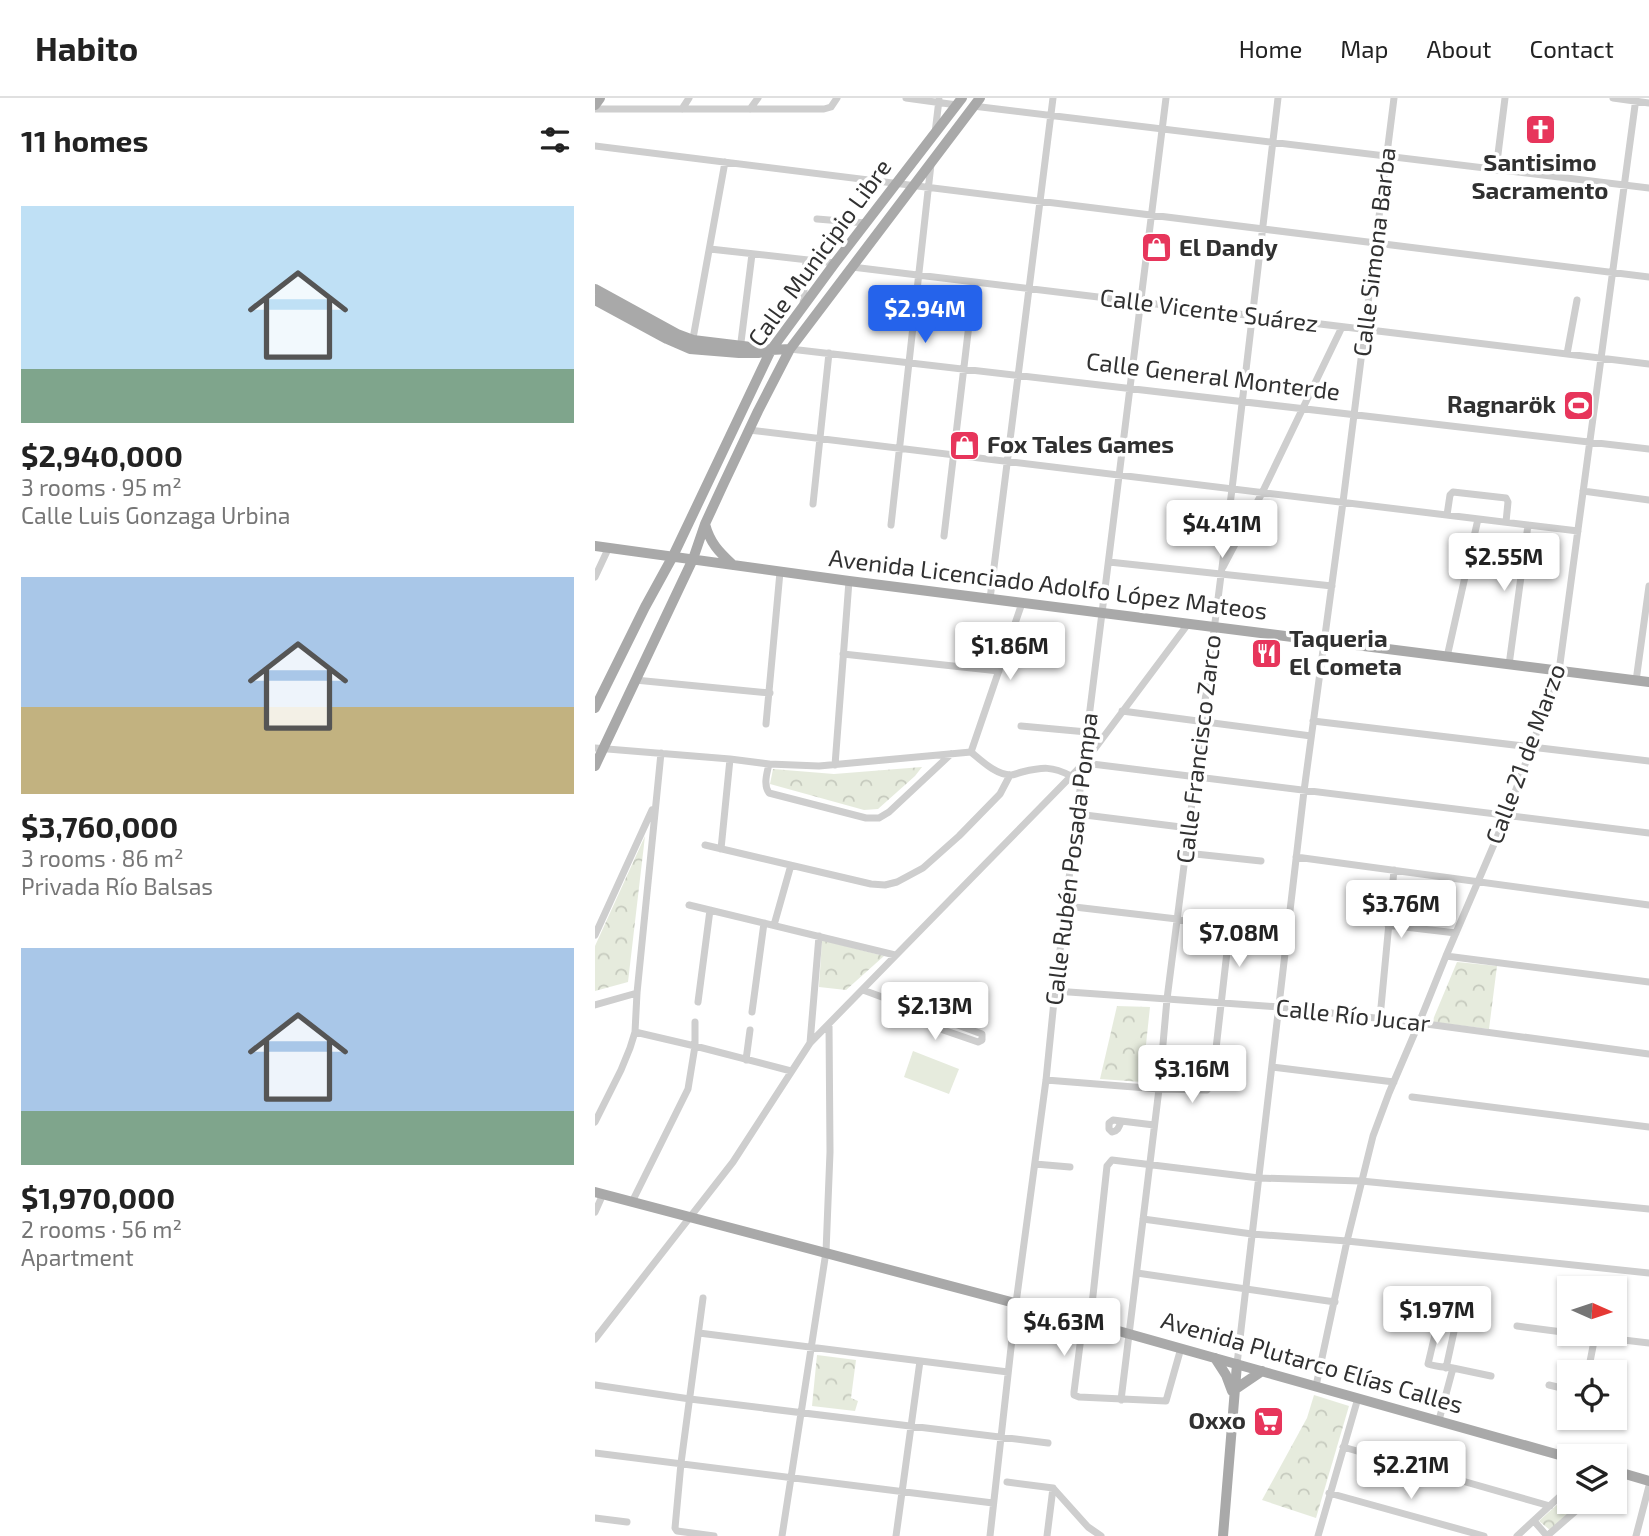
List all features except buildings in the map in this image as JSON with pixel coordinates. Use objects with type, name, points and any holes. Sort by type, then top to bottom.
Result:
[{"type":"main road","points":[[595,107],[600,98]]},
{"type":"main road","name":"Calle Municipio Libre","points":[[595,708],[673,555],[771,350],[959,101]]},
{"type":"main road","points":[[595,766],[599,748],[693,559],[723,485],[790,349],[977,102]]},
{"type":"main road","name":"Calle General Monterde","points":[[595,289],[691,344]]},
{"type":"main road","name":"Calle General Monterde","points":[[595,300],[667,339],[740,349],[790,349]]},
{"type":"main road","points":[[711,476],[723,485]]},
{"type":"main road","points":[[705,524],[714,547],[733,566]]},
{"type":"main road","name":"Avenida Licenciado Adolfo López Mateos","points":[[595,546],[849,581],[1649,682]]},
{"type":"main road","name":"Avenida Plutarco Elías Calles","points":[[599,1193],[1087,1322],[1557,1454]]},
{"type":"main road","points":[[1215,1358],[1234,1393]]},
{"type":"main road","points":[[1223,1536],[1237,1364]]},
{"type":"main road","points":[[1234,1393],[1262,1371]]},
{"type":"main road","points":[[1627,1477],[1649,1484]]},
{"type":"street","points":[[682,109],[689,98]]},
{"type":"street","points":[[750,109],[758,98]]},
{"type":"street","points":[[595,107],[824,109],[831,107],[837,98]]},
{"type":"street","points":[[906,98],[959,101]]},
{"type":"street","points":[[990,599],[1053,98]]},
{"type":"street","name":"Calle Rubén Posada Pompa","points":[[990,1536],[1016,1303],[1046,1080],[1166,98]]},
{"type":"street","name":"Calle Francisco Zarco","points":[[1121,1400],[1159,1089],[1167,999],[1232,489],[1278,98]]},
{"type":"street","name":"Calle Simona Barba","points":[[1237,1364],[1304,791],[1366,330],[1394,98]]},
{"type":"street","points":[[1496,170],[1505,98]]},
{"type":"street","points":[[1613,98],[1636,99],[1649,103]]},
{"type":"street","name":"Calle 21 de Marzo","points":[[1316,1386],[1373,1136],[1507,814],[1559,671],[1636,99]]},
{"type":"street","points":[[935,134],[939,100]]},
{"type":"street","points":[[977,102],[1051,116],[1649,188]]},
{"type":"street","points":[[595,146],[1649,277]]},
{"type":"street","points":[[691,344],[725,162]]},
{"type":"street","points":[[891,525],[932,162]]},
{"type":"street","points":[[817,219],[866,223]]},
{"type":"street","points":[[710,249],[835,263]]},
{"type":"street","points":[[740,349],[751,254]]},
{"type":"street","points":[[803,306],[806,260]]},
{"type":"street","name":"Calle Vicente Suárez","points":[[852,267],[1649,364]]},
{"type":"street","points":[[944,536],[974,282]]},
{"type":"street","points":[[1567,354],[1577,300]]},
{"type":"street","points":[[1220,574],[1342,327]]},
{"type":"street","name":"Calle General Monterde","points":[[790,349],[1649,449]]},
{"type":"street","points":[[813,504],[829,353]]},
{"type":"street","points":[[749,430],[1578,531]]},
{"type":"street","points":[[1583,491],[1649,500]]},
{"type":"street","points":[[1447,515],[1450,495],[1454,492],[1506,498],[1506,522]]},
{"type":"street","points":[[1447,657],[1478,519]]},
{"type":"street","points":[[1509,665],[1528,525]]},
{"type":"street","points":[[595,577],[609,547]]},
{"type":"street","points":[[1109,562],[1332,586]]},
{"type":"street","points":[[766,724],[780,572]]},
{"type":"street","points":[[835,765],[849,581]]},
{"type":"street","points":[[1636,681],[1649,586]]},
{"type":"street","points":[[971,752],[1022,603]]},
{"type":"street","points":[[595,1339],[733,1162],[810,1043],[1084,763],[1188,624]]},
{"type":"street","points":[[842,654],[999,671]]},
{"type":"street","points":[[635,680],[770,693]]},
{"type":"street","points":[[1122,711],[1311,736]]},
{"type":"street","points":[[1313,721],[1649,761]]},
{"type":"street","points":[[1021,726],[1087,732]]},
{"type":"street","points":[[599,748],[768,764],[819,766],[971,752],[997,771],[1010,775],[1048,767],[1072,776]]},
{"type":"street","points":[[595,1122],[621,1070],[635,1032],[661,753]]},
{"type":"street","points":[[768,764],[766,789],[769,793],[866,818],[879,818],[889,812],[951,754]]},
{"type":"street","points":[[722,849],[730,759]]},
{"type":"street","points":[[1084,763],[1649,833]]},
{"type":"street","points":[[705,845],[885,885],[897,882],[923,868],[1000,794],[1010,775]]},
{"type":"street","points":[[595,935],[655,803]]},
{"type":"street","points":[[1077,814],[1189,828]]},
{"type":"street","points":[[1186,853],[1261,861]]},
{"type":"street","points":[[1296,857],[1649,905]]},
{"type":"street","points":[[774,925],[790,865]]},
{"type":"street","points":[[1381,1007],[1394,870]]},
{"type":"street","points":[[689,905],[895,955]]},
{"type":"street","points":[[1046,1080],[1204,1091],[1212,1084],[1229,929],[1177,919],[1066,906]]},
{"type":"street","points":[[698,1002],[710,910]]},
{"type":"street","points":[[752,1012],[764,923]]},
{"type":"street","points":[[1388,925],[1456,933]]},
{"type":"street","points":[[810,1043],[819,936]]},
{"type":"street","points":[[1446,956],[1649,982]]},
{"type":"street","points":[[863,990],[894,1001],[940,1018],[982,1034],[982,1041],[978,1042],[894,1013],[891,1009],[894,1001]]},
{"type":"street","name":"Calle Río Jucar","points":[[1055,991],[1279,1007],[1649,1054]]},
{"type":"street","points":[[595,1005],[637,993]]},
{"type":"street","points":[[937,1028],[940,1018]]},
{"type":"street","points":[[632,1202],[688,1089],[695,1046],[695,1022]]},
{"type":"street","points":[[782,1536],[826,1252],[830,1152],[829,1024]]},
{"type":"street","points":[[746,1060],[750,1030]]},
{"type":"street","points":[[635,1032],[791,1071]]},
{"type":"street","points":[[1272,1067],[1394,1082]]},
{"type":"street","points":[[1412,1097],[1649,1127]]},
{"type":"street","points":[[1121,1122],[1154,1125]]},
{"type":"street","points":[[1181,1349],[1166,1401],[1074,1395],[1087,1322],[1107,1166],[1112,1160],[1259,1178],[1361,1181],[1649,1209]]},
{"type":"street","points":[[1035,1164],[1070,1167]]},
{"type":"street","points":[[595,1212],[599,1193]]},
{"type":"street","points":[[1143,1219],[1252,1234],[1347,1241],[1649,1273]]},
{"type":"street","points":[[1137,1273],[1335,1302]]},
{"type":"street","points":[[703,1298],[674,1528],[677,1531],[714,1536]]},
{"type":"street","points":[[1439,1420],[1450,1368],[1455,1327],[1438,1322],[1428,1363],[1450,1368],[1491,1376]]},
{"type":"street","points":[[1517,1326],[1557,1331]]},
{"type":"street","points":[[699,1333],[1008,1371]]},
{"type":"street","points":[[1627,1340],[1649,1343]]},
{"type":"street","points":[[896,1536],[921,1361]]},
{"type":"street","points":[[595,1385],[1048,1443]]},
{"type":"street","points":[[1549,1385],[1557,1387]]},
{"type":"street","points":[[1318,1536],[1358,1398]]},
{"type":"street","points":[[1343,1447],[1550,1506]]},
{"type":"street","points":[[595,1452],[993,1503]]},
{"type":"street","points":[[1007,1482],[1053,1488],[1088,1527],[1101,1536]]},
{"type":"street","points":[[1636,1536],[1649,1484]]},
{"type":"street","points":[[1047,1536],[1053,1488]]},
{"type":"street","points":[[1329,1493],[1484,1536]]},
{"type":"street","points":[[1517,1536],[1557,1499]]},
{"type":"street","points":[[1534,1521],[1547,1536],[1572,1514]]},
{"type":"street","points":[[595,1518],[627,1522]]},
{"type":"green space","points":[[922,767],[878,809],[864,810],[770,784],[773,769],[834,774]]},
{"type":"green space","points":[[645,836],[628,982],[595,991],[595,946]]},
{"type":"green space","points":[[822,940],[884,956],[846,990],[819,987]]},
{"type":"green space","points":[[1457,962],[1497,966],[1489,1029],[1432,1022]]},
{"type":"green space","points":[[1117,1006],[1150,1007],[1142,1082],[1100,1079]]},
{"type":"green space","points":[[913,1051],[959,1069],[949,1094],[904,1077]]},
{"type":"green space","points":[[817,1355],[856,1360],[851,1398],[858,1401],[855,1411],[812,1406]]},
{"type":"green space","points":[[1314,1395],[1349,1406],[1316,1518],[1262,1500],[1307,1418]]},
{"type":"green space","points":[[1557,1505],[1557,1514],[1568,1514],[1550,1530],[1539,1521]]},
{"type":"place","name":"Santisimo Sacramento","points":[[1540,129]]},
{"type":"place","name":"El Dandy","points":[[1156,248]]},
{"type":"place","name":"Ragnarök","points":[[1579,405]]},
{"type":"place","name":"Fox Tales Games","points":[[964,445]]},
{"type":"place","name":"Taqueria El Cometa","points":[[1266,653]]},
{"type":"place","name":"Oxxo","points":[[1269,1421]]}]
